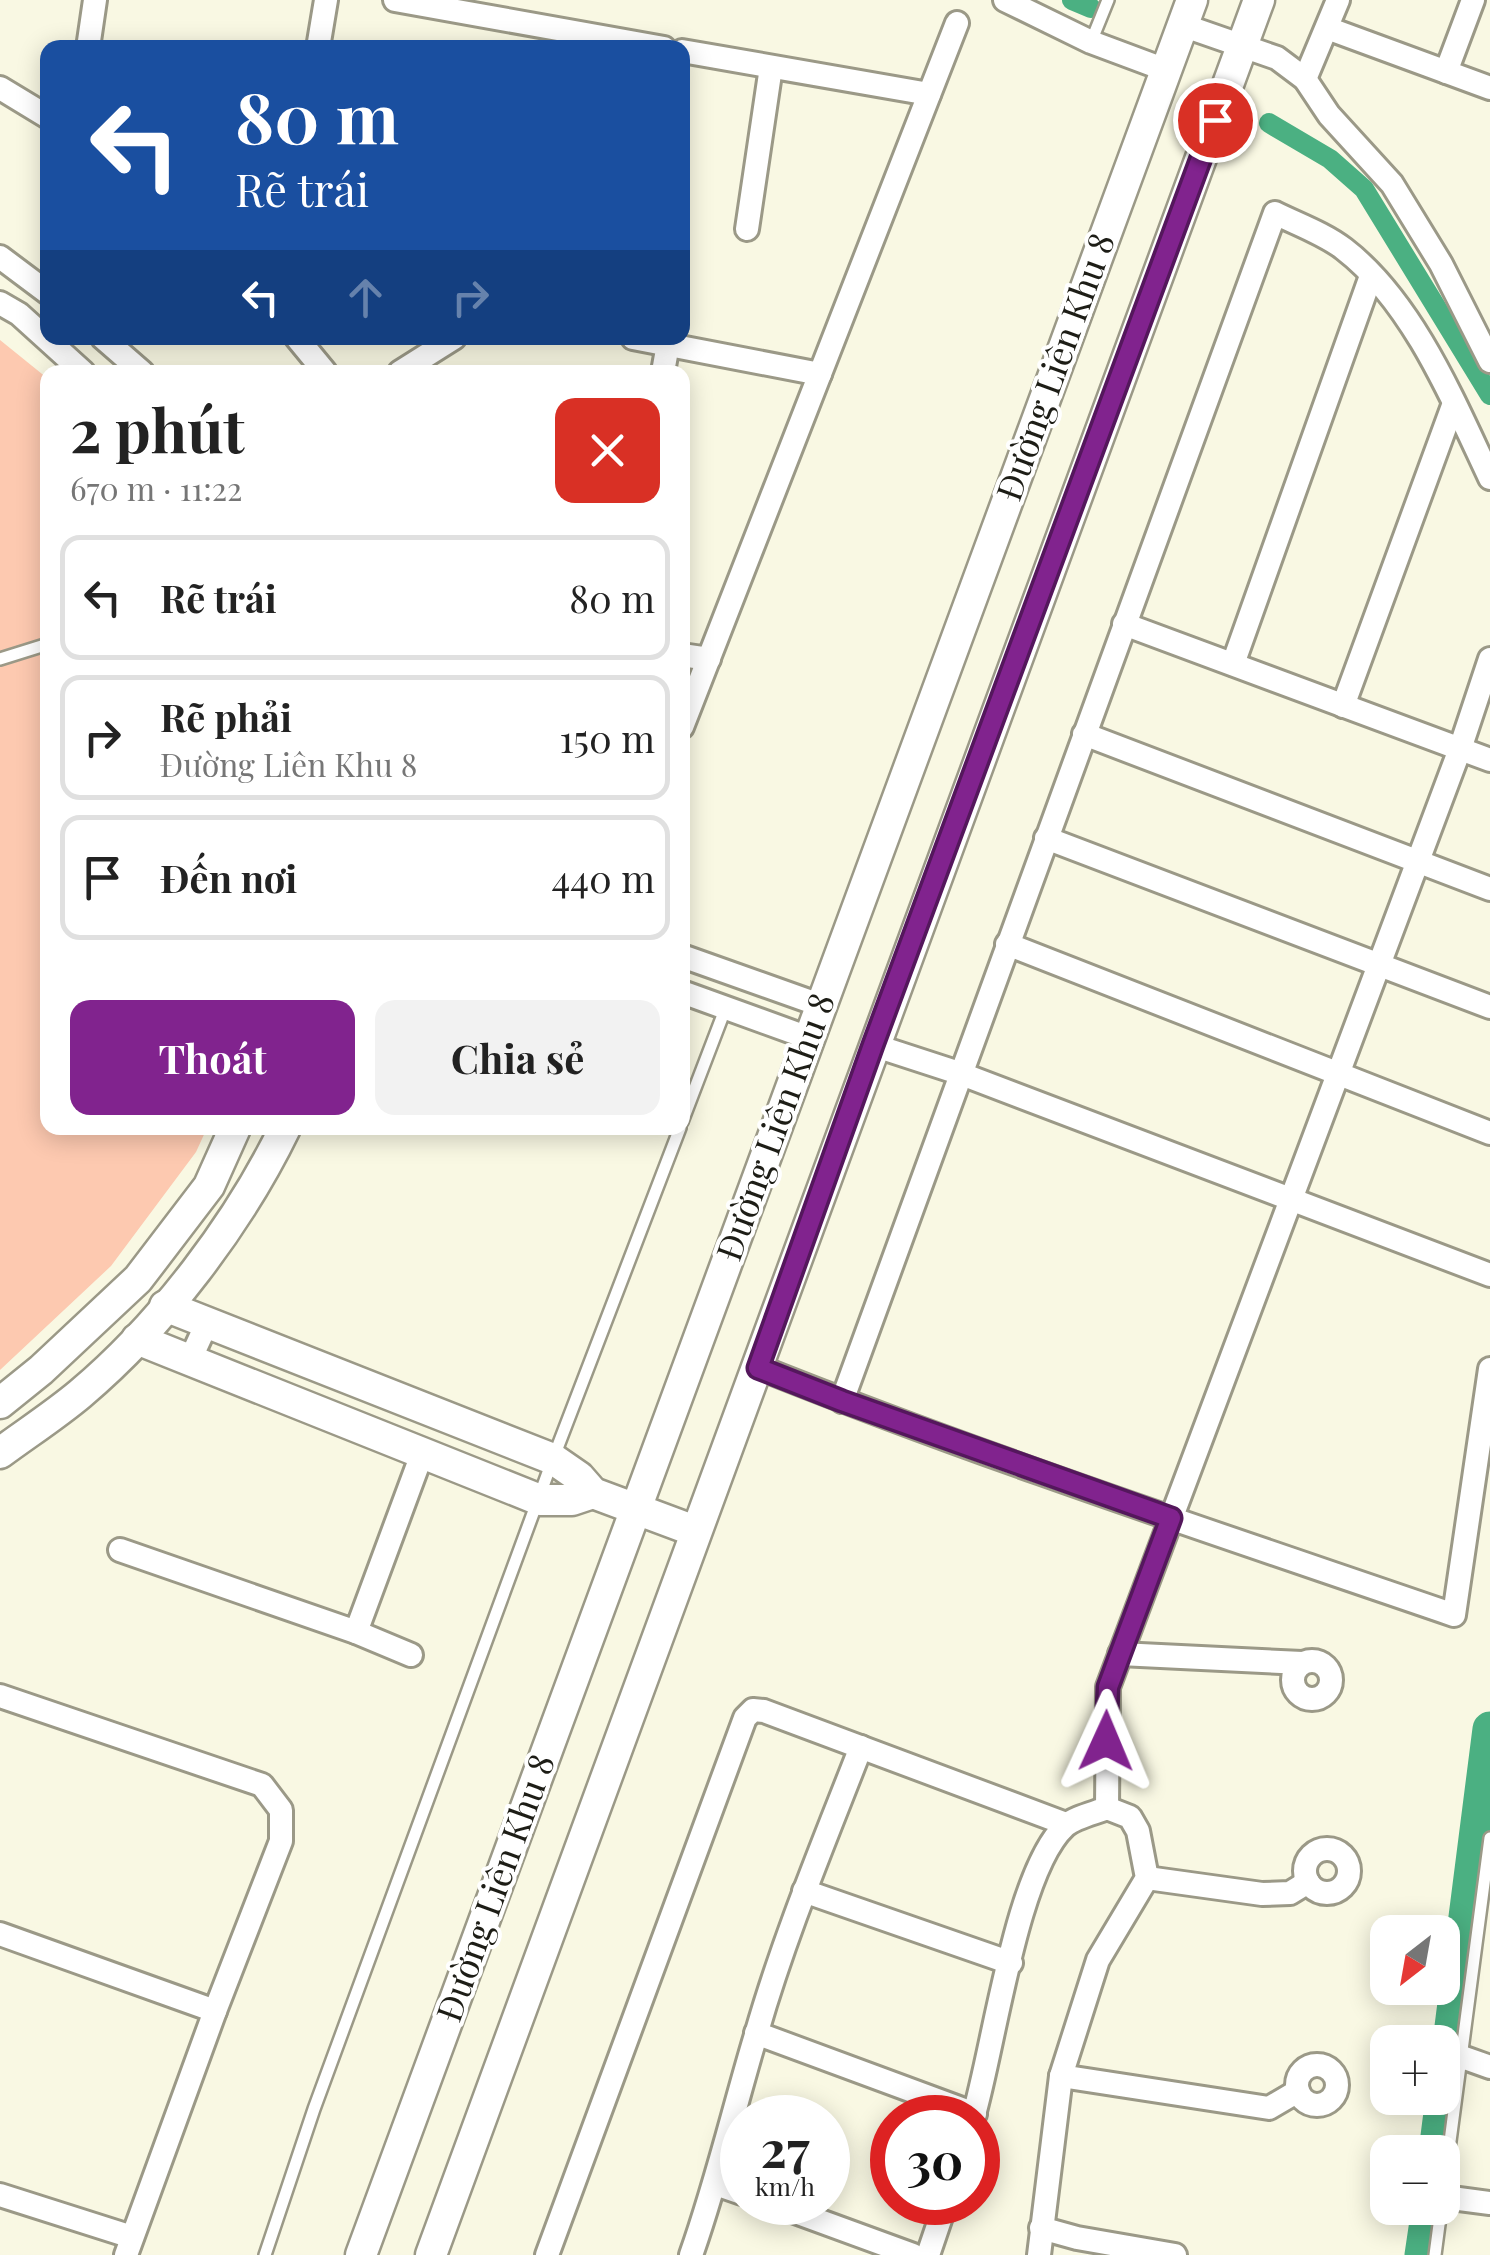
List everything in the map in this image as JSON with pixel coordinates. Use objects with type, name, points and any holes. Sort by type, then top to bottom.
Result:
[{"type":"street","points":[[89,40],[96,0]]},
{"type":"street","points":[[319,40],[326,0]]},
{"type":"street","points":[[395,0],[452,5],[546,37],[578,40]]},
{"type":"street","points":[[1005,0],[1091,42],[1166,70]]},
{"type":"street","name":"Đường Liên Khu 8","points":[[430,2255],[1259,0]]},
{"type":"street","points":[[1306,79],[1338,0]]},
{"type":"street","points":[[1446,72],[1473,0]]},
{"type":"street","points":[[1187,12],[1242,46],[1277,58],[1306,79],[1328,116],[1392,184],[1441,264],[1474,336],[1490,361]]},
{"type":"street","name":"Đường Liên Khu 8","points":[[361,2255],[1187,12]]},
{"type":"street","points":[[690,707],[957,22]]},
{"type":"street","points":[[1327,28],[1490,88]]},
{"type":"street","points":[[690,52],[929,94]]},
{"type":"street","points":[[747,228],[771,66]]},
{"type":"street","points":[[0,88],[40,112]]},
{"type":"street","points":[[842,1401],[1275,213],[1344,248],[1396,301],[1454,403],[1490,478]]},
{"type":"street","points":[[0,257],[40,287]]},
{"type":"street","points":[[1232,664],[1370,276]]},
{"type":"street","points":[[0,303],[40,333]]},
{"type":"street","points":[[53,345],[74,365]]},
{"type":"street","points":[[111,345],[134,365]]},
{"type":"street","points":[[303,345],[319,365]]},
{"type":"street","points":[[411,365],[443,345]]},
{"type":"street","points":[[673,345],[820,374]]},
{"type":"street","points":[[1343,706],[1454,403]]},
{"type":"street","points":[[1124,624],[1490,760]]},
{"type":"street","points":[[690,656],[709,659]]},
{"type":"street","points":[[1108,1808],[1108,1687],[1460,749],[1490,659]]},
{"type":"street","points":[[1084,734],[1490,889]]},
{"type":"street","points":[[1046,838],[1490,1007]]},
{"type":"street","points":[[1007,944],[1490,1133]]},
{"type":"street","points":[[690,959],[820,1006]]},
{"type":"street","points":[[690,995],[809,1038]]},
{"type":"street","points":[[873,1045],[959,1073],[1490,1275]]},
{"type":"street","points":[[0,1403],[42,1370],[138,1279],[208,1186],[232,1135]]},
{"type":"street","points":[[0,1453],[81,1393],[137,1338],[217,1240],[282,1135]]},
{"type":"street","points":[[165,1306],[554,1459],[579,1477],[592,1493],[696,1530]]},
{"type":"street","points":[[190,1360],[207,1323]]},
{"type":"street","points":[[137,1338],[540,1500],[572,1500],[592,1493]]},
{"type":"street","points":[[758,1368],[1171,1518],[1454,1615],[1490,1369]]},
{"type":"street","points":[[329,1417],[345,1378]]},
{"type":"street","points":[[356,1632],[422,1454]]},
{"type":"street","points":[[120,1550],[412,1655]]},
{"type":"street","points":[[1120,1654],[1302,1663]]},
{"type":"street","points":[[0,1696],[262,1785],[281,1810],[281,1840],[129,2246],[0,2195]]},
{"type":"street","points":[[547,2255],[744,1718],[753,1710],[764,1710],[1066,1824]]},
{"type":"street","points":[[691,2255],[716,2184],[756,2032],[804,1891],[861,1747]]},
{"type":"street","points":[[979,2095],[1019,1922],[1042,1858],[1066,1824],[1108,1808],[1130,1817],[1138,1830],[1147,1878],[1098,1960],[1062,2076],[1039,2255]]},
{"type":"street","points":[[1147,1878],[1262,1894],[1290,1892],[1308,1882]]},
{"type":"street","points":[[804,1891],[1010,1964]]},
{"type":"street","points":[[0,1934],[214,2011]]},
{"type":"street","points":[[756,2032],[920,2095]]},
{"type":"street","points":[[1462,2057],[1490,2068]]},
{"type":"street","points":[[1062,2076],[1268,2108],[1298,2092]]},
{"type":"street","points":[[716,2184],[720,2185]]},
{"type":"street","points":[[1460,2198],[1490,2203]]},
{"type":"street","points":[[450,2255],[451,2199]]},
{"type":"street","points":[[830,2225],[912,2255]]},
{"type":"street","points":[[928,2255],[938,2225]]},
{"type":"street","points":[[1041,2228],[1174,2255]]},
{"type":"lane","points":[[1091,42],[1108,0]]},
{"type":"lane","points":[[0,660],[40,647]]},
{"type":"lane","points":[[690,1102],[726,1008]]},
{"type":"lane","points":[[265,2255],[314,2109],[677,1135]]},
{"type":"lane","points":[[1452,2135],[1490,1838]]},
{"type":"lane","points":[[1435,2255],[1440,2225]]},
{"type":"shaded area","points":[[0,340],[40,372],[40,1135],[204,1135],[196,1152],[111,1266],[0,1370]]},
{"type":"waterway","points":[[1072,0],[1091,8]]},
{"type":"waterway","points":[[1269,123],[1330,159],[1364,189],[1490,395]]},
{"type":"waterway","points":[[1438,2135],[1490,1729]]},
{"type":"waterway","points":[[1422,2255],[1426,2225]]},
{"type":"route","points":[[1106,1741],[1108,1687],[1171,1518],[758,1368],[873,1045],[1215,120]]}]
